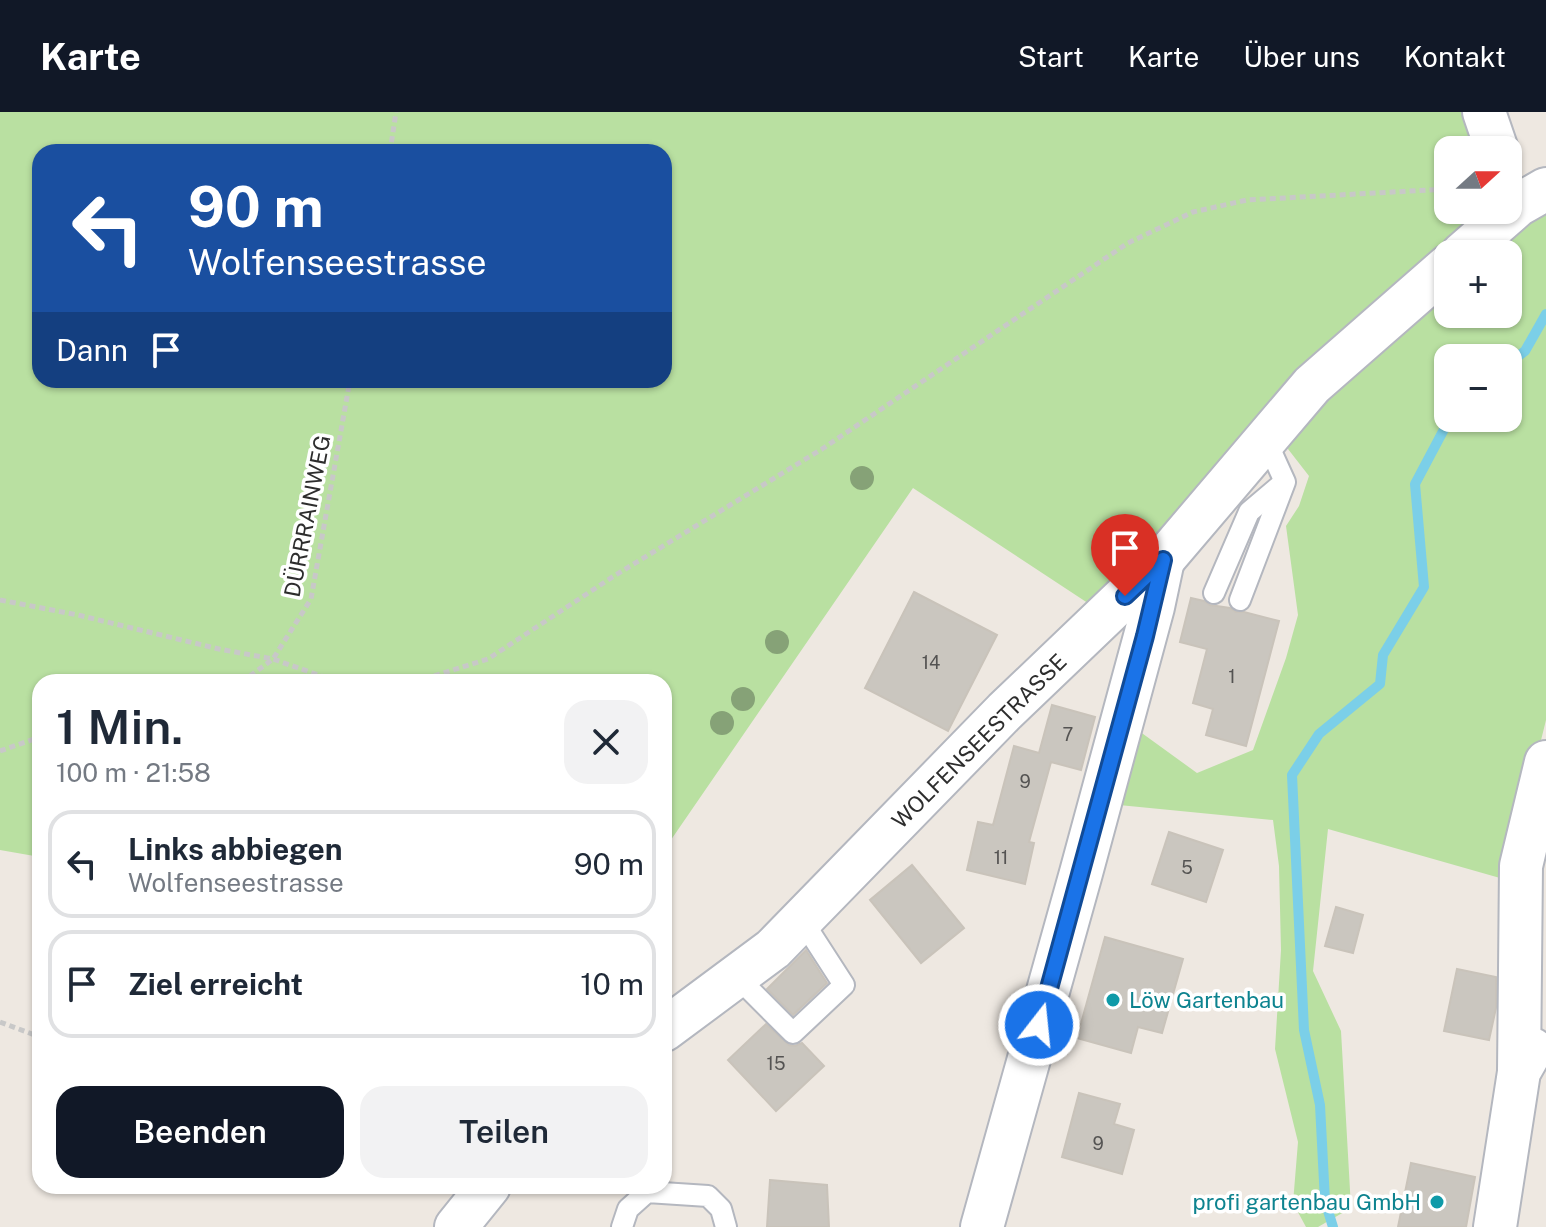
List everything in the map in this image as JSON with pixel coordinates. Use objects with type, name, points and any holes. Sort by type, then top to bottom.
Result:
[{"type":"street","points":[[1484,112],[1492,136]]},
{"type":"street","points":[[1476,240],[1524,191]]},
{"type":"street","name":"WOLFENSEESTRASSE","points":[[672,1024],[773,949],[1005,711],[1163,560],[1312,385],[1434,278]]},
{"type":"street","points":[[982,1227],[1081,873],[1163,560]]},
{"type":"street","points":[[1495,1227],[1519,1072],[1521,866],[1546,762]]},
{"type":"street","points":[[1519,1072],[1546,1025]]},
{"type":"street","points":[[456,1227],[483,1194]]},
{"type":"lane","points":[[1240,600],[1285,482],[1266,440]]},
{"type":"lane","points":[[1214,593],[1249,512],[1285,482]]},
{"type":"lane","points":[[737,977],[793,1033],[844,985],[802,920]]},
{"type":"lane","points":[[622,1227],[628,1209],[645,1194]]},
{"type":"lane","points":[[672,1194],[708,1196],[721,1209],[726,1227]]},
{"type":"path","points":[[391,144],[396,112]]},
{"type":"path","points":[[440,674],[488,659],[614,576],[822,449],[1128,243],[1193,212],[1247,200],[1434,190]]},
{"type":"path","name":"DÜRRRAINWEG","points":[[253,674],[273,659],[311,599],[349,388]]},
{"type":"path","points":[[0,600],[273,659],[315,674]]},
{"type":"path","points":[[0,751],[32,740]]},
{"type":"path","points":[[0,1022],[32,1034]]},
{"type":"green space","points":[[0,112],[1484,112],[1492,136],[1434,136],[1434,224],[1499,224],[1483,240],[1434,240],[1434,289],[1106,615],[913,488],[672,838],[672,674],[32,674],[32,856],[0,850]]},
{"type":"green space","points":[[1546,208],[1546,720],[1512,858],[1500,878],[1328,829],[1313,971],[1341,1031],[1351,1208],[1318,1227],[1306,1227],[1293,1203],[1298,1142],[1275,1049],[1281,950],[1279,866],[1273,820],[1119,805],[1139,731],[1197,773],[1253,750],[1298,615],[1286,526],[1299,506],[1309,476],[1288,449],[1292,430],[1434,291],[1434,328],[1522,328],[1522,240],[1497,240]]},
{"type":"building","points":[[914,592],[997,635],[948,731],[865,688]]},
{"type":"building","points":[[1191,598],[1279,621],[1246,746],[1206,735],[1213,709],[1193,703],[1207,649],[1180,642]]},
{"type":"building","points":[[1052,705],[1095,717],[1081,770],[1051,762],[1029,842],[1034,843],[1025,884],[967,870],[978,822],[993,825],[1014,746],[1039,753]]},
{"type":"building","points":[[1169,832],[1223,850],[1206,902],[1152,884]]},
{"type":"building","points":[[912,865],[964,928],[921,963],[870,900]]},
{"type":"building","points":[[1336,907],[1363,915],[1353,953],[1325,946]]},
{"type":"building","name":"Löw Gartenbau","points":[[1105,937],[1183,959],[1162,1033],[1138,1027],[1131,1053],[1077,1038]]},
{"type":"building","points":[[806,950],[827,983],[793,1015],[767,989]]},
{"type":"building","points":[[1457,969],[1496,977],[1496,1008],[1489,1040],[1444,1031]]},
{"type":"building","points":[[766,1024],[789,1045],[802,1043],[824,1066],[776,1111],[728,1060]]},
{"type":"building","points":[[1079,1093],[1120,1104],[1114,1124],[1134,1130],[1122,1174],[1062,1157]]},
{"type":"building","name":"profi gartenbau GmbH","points":[[1411,1163],[1475,1177],[1466,1227],[1398,1227]]},
{"type":"building","points":[[770,1180],[827,1185],[829,1227],[767,1227]]},
{"type":"waterway","points":[[1522,353],[1546,314]]},
{"type":"waterway","points":[[1333,1227],[1325,1201],[1320,1105],[1304,1030],[1292,775],[1319,734],[1380,684],[1383,655],[1424,587],[1415,484],[1443,432]]},
{"type":"place","name":"Löw Gartenbau","points":[[1113,1000]]},
{"type":"place","name":"profi gartenbau GmbH","points":[[1437,1202]]},
{"type":"route","points":[[1039,1025],[1153,607],[1163,560],[1125,596]]}]
